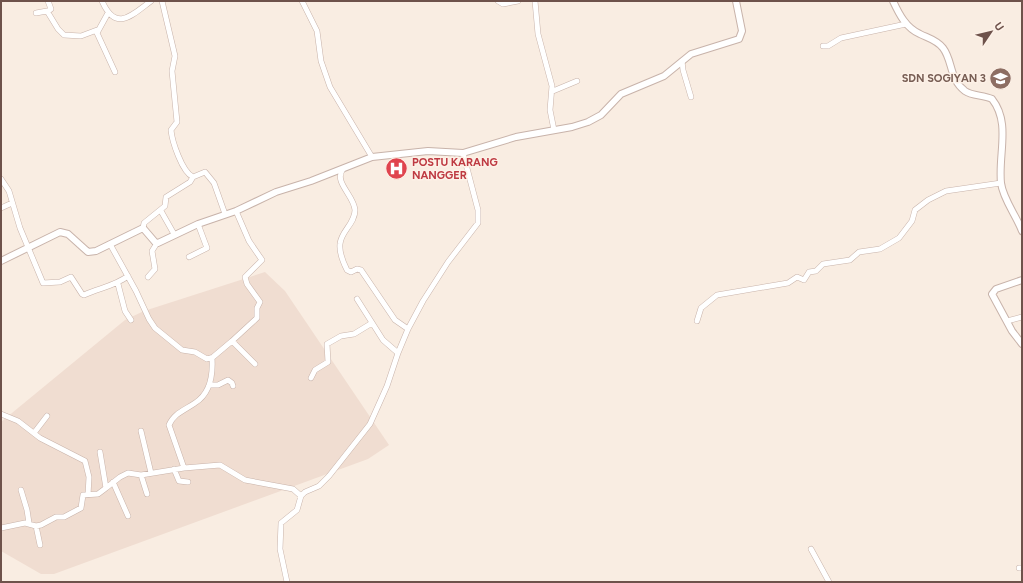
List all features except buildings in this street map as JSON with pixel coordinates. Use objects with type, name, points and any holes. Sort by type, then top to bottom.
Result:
[{"type":"street","points":[[36,13],[47,12],[51,9],[48,1]]},
{"type":"street","points":[[102,1],[108,13],[116,18],[126,19],[151,1]]},
{"type":"street","points":[[162,1],[175,56],[172,70],[177,122],[171,128],[172,138],[186,172],[193,177]]},
{"type":"street","points":[[302,1],[317,31],[321,60],[330,87],[372,157]]},
{"type":"street","points":[[498,1],[503,4],[518,1]]},
{"type":"street","points":[[535,1],[538,34],[553,91],[550,110],[554,130]]},
{"type":"street","points":[[148,277],[154,269],[152,251],[157,243],[198,224],[236,211],[278,191],[344,169],[372,157],[428,151],[463,153],[516,137],[572,127],[599,116],[621,94],[664,76],[682,61],[696,53],[739,39],[742,31],[736,1]]},
{"type":"street","points":[[893,1],[906,24],[915,32],[941,45],[947,54],[952,74],[961,88],[970,93],[992,99],[997,107],[1002,123],[1001,183],[1022,230]]},
{"type":"street","points":[[47,12],[58,29],[64,35],[81,36],[97,30],[108,13]]},
{"type":"street","points":[[823,46],[828,46],[841,38],[906,24]]},
{"type":"street","points":[[97,30],[99,40],[115,72]]},
{"type":"street","points":[[682,61],[683,70],[692,97]]},
{"type":"street","points":[[553,91],[578,81]]},
{"type":"street","points":[[287,582],[280,549],[280,528],[282,522],[297,510],[302,496],[309,490],[319,486],[329,476],[370,424],[387,386],[408,329],[444,268],[478,223],[478,210],[463,153]]},
{"type":"street","points":[[344,169],[340,174],[340,179],[353,202],[355,211],[353,219],[340,244],[340,252],[347,270],[350,272],[361,270],[396,320],[408,329]]},
{"type":"street","points":[[1,261],[62,232],[88,252],[110,244],[143,228],[144,224],[166,204],[166,197],[190,182],[193,177],[203,172],[206,173],[214,183],[225,214]]},
{"type":"street","points":[[1,179],[9,191],[20,228],[29,247],[41,280],[44,283],[60,282],[71,277],[83,295],[99,288],[118,284],[128,276]]},
{"type":"street","points":[[697,321],[701,308],[717,295],[788,284],[797,277],[803,280],[809,272],[816,271],[823,264],[850,260],[862,251],[880,249],[901,237],[913,219],[916,209],[928,200],[946,191],[1001,183]]},
{"type":"street","points":[[1,208],[12,203]]},
{"type":"street","points":[[161,210],[174,234]]},
{"type":"street","points":[[110,244],[128,276],[149,319],[161,334],[182,350],[195,352],[207,359],[212,358],[257,318],[257,308],[260,302],[247,284],[245,277],[262,260],[249,241],[236,211]]},
{"type":"street","points":[[189,257],[207,248],[198,224]]},
{"type":"street","points":[[143,228],[157,243]]},
{"type":"street","points":[[1022,280],[992,291],[993,300],[1007,321],[1014,335],[1022,344]]},
{"type":"street","points":[[118,284],[125,311],[131,320]]},
{"type":"street","points":[[357,299],[383,340],[398,353]]},
{"type":"street","points":[[1007,321],[1022,317]]},
{"type":"street","points":[[311,378],[315,370],[328,362],[327,344],[341,336],[354,334],[372,323]]},
{"type":"street","points":[[232,341],[255,364]]},
{"type":"street","points":[[184,468],[169,425],[177,414],[198,401],[210,385],[212,358]]},
{"type":"street","points":[[210,385],[228,380],[233,386]]},
{"type":"street","points":[[1,414],[18,421],[46,442],[85,461],[89,477],[88,495]]},
{"type":"street","points":[[34,433],[47,416]]},
{"type":"street","points":[[142,431],[151,473]]},
{"type":"street","points":[[100,452],[106,488]]},
{"type":"street","points":[[1,528],[29,523],[36,526],[78,511],[82,507],[82,496],[98,494],[113,482],[128,473],[141,475],[174,469],[220,465],[245,480],[293,489],[302,496]]},
{"type":"street","points":[[174,469],[178,480],[188,482]]},
{"type":"street","points":[[141,475],[147,494]]},
{"type":"street","points":[[113,482],[128,516]]},
{"type":"street","points":[[21,490],[28,510],[29,523]]},
{"type":"street","points":[[36,526],[40,545]]},
{"type":"street","points":[[811,549],[829,582]]},
{"type":"shaded area","points":[[265,272],[285,291],[389,445],[368,459],[54,574],[41,574],[1,551],[1,422],[125,320],[144,311]]},
{"type":"place","name":"SDN SOGIYAN 3","points":[[1001,78]]},
{"type":"place","name":"POSTU KARANG NANGGER","points":[[397,168]]}]
